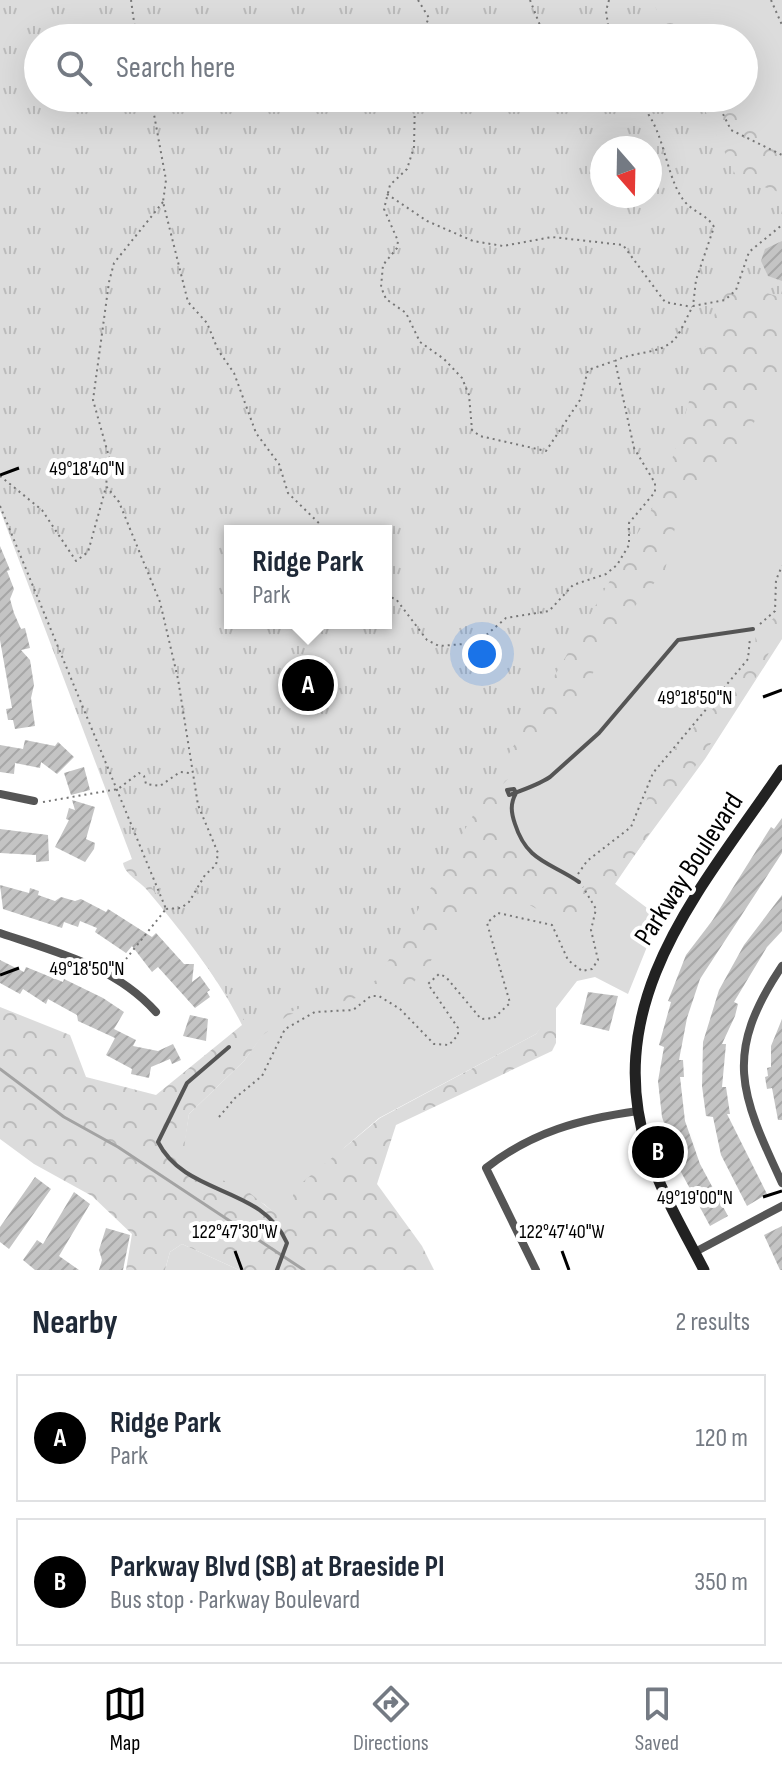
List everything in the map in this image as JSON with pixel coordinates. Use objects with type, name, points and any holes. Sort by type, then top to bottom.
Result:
[{"type":"street","name":"Parkway Boulevard","points":[[704,1270],[651,1162],[638,1111],[635,1070],[638,1030],[659,958],[675,928],[782,770]]},
{"type":"street","points":[[0,794],[34,801]]},
{"type":"street","points":[[0,933],[95,966],[128,985],[156,1012]]},
{"type":"street","points":[[782,966],[756,1006],[746,1043],[743,1082],[753,1121],[782,1183]]},
{"type":"street","points":[[536,1270],[486,1168],[508,1151],[565,1124],[638,1111]]},
{"type":"street","points":[[695,1252],[782,1206]]},
{"type":"lane","points":[[579,882],[529,852],[520,840],[509,795],[550,777],[599,733],[678,640],[753,629]]},
{"type":"lane","points":[[511,802],[516,793]]},
{"type":"lane","points":[[229,1047],[187,1083],[158,1142],[167,1160],[187,1176],[224,1189],[281,1228],[287,1243],[277,1270]]},
{"type":"path","points":[[131,0],[134,24]]},
{"type":"path","points":[[418,0],[429,18],[426,24]]},
{"type":"path","points":[[530,0],[539,24]]},
{"type":"path","points":[[608,24],[606,11],[609,0]]},
{"type":"path","points":[[771,0],[782,25]]},
{"type":"path","points":[[154,112],[166,180],[163,202],[188,302],[207,323],[218,350],[234,373],[256,433],[279,464],[288,493],[321,525]]},
{"type":"path","points":[[416,112],[411,158],[407,169],[390,185],[387,194],[384,209],[397,248],[383,265],[381,287],[386,299],[406,313],[420,342],[444,359],[462,378],[469,395],[472,430],[480,436],[546,451],[580,400],[588,370],[628,354],[660,349],[675,339],[693,306],[696,280],[714,227],[706,218],[692,212],[680,196],[650,119],[644,112]]},
{"type":"path","points":[[722,112],[731,130],[782,155]]},
{"type":"path","points":[[387,194],[427,221],[473,241],[503,246],[552,237],[623,245],[665,302],[693,306],[725,300],[736,290],[749,252],[782,225]]},
{"type":"path","points":[[0,476],[42,510],[76,561],[88,552],[106,486],[109,457],[93,400],[109,282],[114,263],[163,202]]},
{"type":"path","points":[[392,598],[427,640],[439,646],[477,643],[506,618],[549,611],[573,585],[606,574],[617,565],[629,545],[629,523],[655,492],[655,483],[631,436],[615,361]]},
{"type":"path","points":[[106,486],[119,502],[160,602],[178,679],[198,805],[218,860],[189,902],[181,908],[166,909],[112,976]]},
{"type":"path","points":[[0,506],[166,909]]},
{"type":"path","points":[[219,1117],[235,1098],[262,1076],[285,1029],[302,1017],[326,1009],[353,1010],[371,996],[379,996],[400,1009],[434,1044],[449,1045],[458,1035],[458,1028],[428,984],[439,974],[446,977],[481,1019],[494,1018],[502,1013],[510,1003],[487,923],[498,913],[552,925],[572,966],[582,971],[592,969],[598,960],[591,930],[596,909],[579,882],[580,870],[631,827],[653,773],[748,659],[753,629],[775,611],[776,580],[782,566]]},
{"type":"path","points":[[34,801],[53,803],[118,789],[139,773],[144,776],[146,784],[160,786],[180,772],[191,773]]},
{"type":"green space","points":[[0,0],[665,0],[676,24],[24,24],[24,112],[750,112],[764,128],[782,161],[782,378],[762,401],[749,436],[716,467],[679,511],[665,570],[630,612],[595,670],[545,740],[503,784],[498,808],[505,835],[522,858],[570,884],[631,833],[644,810],[652,780],[683,738],[726,696],[732,676],[756,650],[755,632],[778,615],[782,574],[782,628],[756,677],[615,884],[610,903],[553,918],[528,904],[485,900],[461,911],[443,935],[429,965],[412,984],[288,1015],[263,1035],[244,1061],[189,1114],[182,1163],[246,1190],[281,1218],[298,1186],[380,1118],[536,1034],[556,1004],[556,1043],[552,1051],[396,1125],[377,1184],[422,1246],[434,1270],[239,1270],[182,1244],[170,1252],[165,1270],[126,1270],[132,1234],[92,1196],[34,1164],[0,1139],[0,1007],[70,1035],[86,1077],[156,1095],[242,1025],[211,972],[147,890],[123,863],[132,859]]},
{"type":"green space","points":[[0,0],[652,0],[663,24],[24,24],[24,112],[706,112],[737,178],[782,193],[782,294],[776,296],[725,279],[663,490],[377,980],[249,1027],[132,859],[0,510]]},
{"type":"green space","points":[[652,0],[782,0],[782,193],[711,112],[758,112],[758,24],[663,24]]},
{"type":"green space","points":[[782,294],[782,639],[705,759],[614,883],[659,917],[628,994],[595,977],[577,981],[536,1034],[379,1118],[345,1147],[281,1219],[264,1204],[181,1163],[189,1114],[244,1061]]},
{"type":"green space","points":[[182,1244],[239,1270],[165,1270],[170,1252]]},
{"type":"building","points":[[782,241],[782,281],[768,276],[761,261],[765,249]]},
{"type":"building","points":[[0,546],[14,589],[10,599],[14,613],[21,629],[25,628],[30,648],[21,650],[30,660],[34,685],[31,698],[35,726],[15,729],[13,720],[8,720],[6,709],[12,708],[0,640]]},
{"type":"building","points":[[25,740],[55,746],[58,742],[74,757],[57,774],[41,762],[40,768],[15,763],[14,774],[0,772],[0,745],[23,749]]},
{"type":"building","points":[[84,767],[90,790],[71,795],[64,773]]},
{"type":"building","points":[[72,800],[95,807],[86,839],[95,843],[94,849],[85,862],[55,847],[69,820],[66,819],[69,808],[75,810]]},
{"type":"building","points":[[782,818],[782,853],[700,979],[687,1018],[679,1060],[683,1060],[684,1077],[680,1077],[685,1121],[700,1164],[728,1216],[710,1226],[681,1172],[662,1117],[658,1081],[664,1047],[659,1045],[671,1002],[668,1001],[686,955],[712,921],[771,827],[774,829]]},
{"type":"building","points":[[0,829],[48,835],[49,861],[36,862],[36,855],[0,853]]},
{"type":"building","points":[[0,885],[29,893],[30,888],[39,891],[38,895],[55,901],[61,897],[75,901],[81,899],[106,912],[108,909],[152,937],[156,933],[184,964],[194,964],[192,982],[200,976],[210,990],[207,992],[210,997],[195,1008],[158,967],[152,972],[132,946],[126,953],[95,932],[97,928],[80,921],[78,927],[64,922],[62,928],[3,909]]},
{"type":"building","points":[[782,895],[782,931],[767,947],[734,1002],[738,1004],[735,1016],[722,1044],[726,1044],[722,1087],[726,1087],[730,1114],[727,1114],[767,1194],[747,1206],[721,1155],[713,1117],[706,1116],[702,1086],[703,1042],[719,990],[744,945]]},
{"type":"building","points":[[0,960],[24,972],[26,967],[63,982],[64,979],[103,998],[124,1012],[114,1029],[136,1040],[133,1046],[158,1051],[173,1044],[181,1060],[172,1064],[170,1059],[151,1067],[149,1078],[131,1074],[132,1069],[106,1055],[115,1038],[78,1021],[77,1015],[48,999],[46,1004],[23,989],[20,994],[0,983]]},
{"type":"building","points":[[588,992],[618,996],[609,1031],[580,1024]]},
{"type":"building","points":[[190,1015],[208,1019],[206,1041],[183,1036]]},
{"type":"building","points":[[782,1019],[782,1120],[778,1120],[772,1088],[767,1089],[765,1077],[768,1076],[767,1068],[771,1067],[771,1046]]},
{"type":"building","points":[[35,1177],[51,1189],[9,1249],[0,1242],[0,1227]]},
{"type":"building","points":[[74,1192],[90,1204],[59,1256],[79,1270],[35,1270],[23,1260],[37,1240],[43,1244]]},
{"type":"building","points":[[782,1226],[782,1270],[780,1270],[764,1235]]},
{"type":"building","points":[[106,1228],[130,1235],[123,1270],[99,1270],[102,1260],[99,1250]]},
{"type":"waterway","points":[[0,1069],[64,1117],[118,1147],[304,1270]]},
{"type":"place","name":"Ridge Park","points":[[308,685]]},
{"type":"place","name":"Parkway Blvd (SB) at Braeside Pl","points":[[658,1152]]}]
